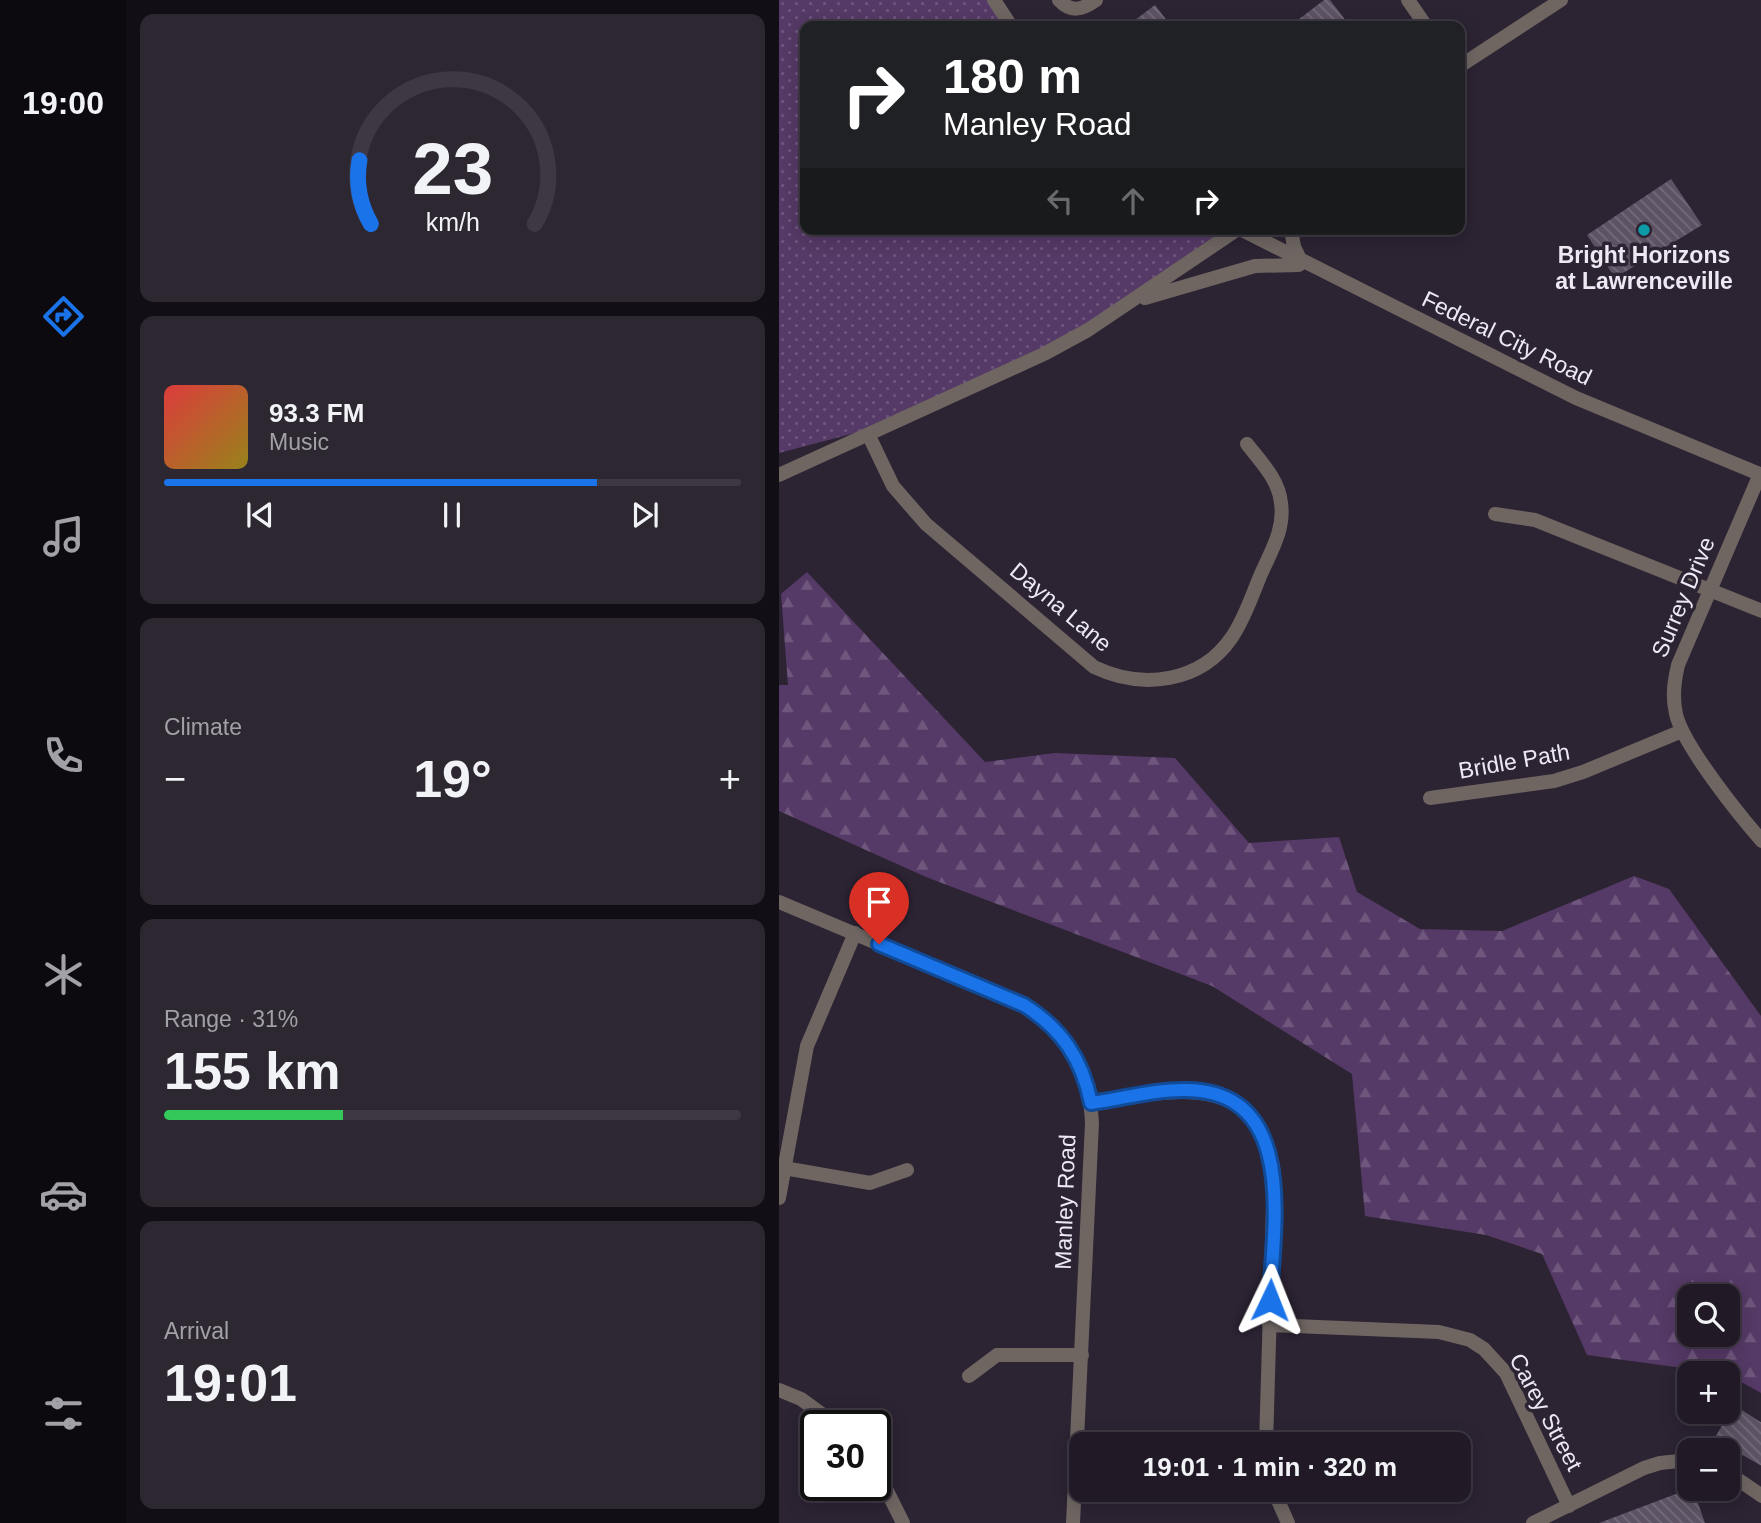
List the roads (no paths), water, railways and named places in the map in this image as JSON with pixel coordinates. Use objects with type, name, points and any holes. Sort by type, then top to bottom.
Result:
[{"type":"street","points":[[994,0],[1008,21]]},
{"type":"street","points":[[1059,0],[1068,8],[1076,10],[1096,0]]},
{"type":"street","points":[[1408,0],[1423,21]]},
{"type":"street","points":[[1465,63],[1561,0]]},
{"type":"street","points":[[779,474],[869,436],[1044,354],[1131,302],[1230,235]]},
{"type":"street","name":"Federal City Road","points":[[1251,235],[1576,398],[1760,474]]},
{"type":"street","points":[[1292,235],[1293,247],[1301,261]]},
{"type":"street","points":[[1131,302],[1270,263],[1315,268]]},
{"type":"street","name":"Dayna Lane","points":[[869,436],[893,486],[926,524],[1095,667],[1111,675],[1145,681],[1182,675],[1216,654],[1239,626],[1279,532],[1281,500],[1274,478],[1247,444]]},
{"type":"street","name":"Surrey Drive","points":[[1760,474],[1674,680],[1676,716],[1682,731],[1761,841]]},
{"type":"street","points":[[1495,514],[1535,520],[1761,611]]},
{"type":"street","name":"Bridle Path","points":[[1430,798],[1554,780],[1583,772],[1682,731]]},
{"type":"street","name":"Manley Road","points":[[779,902],[1024,1005],[1057,1030],[1075,1055],[1087,1084],[1091,1103],[1074,1523]]},
{"type":"street","points":[[779,1198],[807,1046],[855,933]]},
{"type":"street","points":[[1091,1103],[1184,1090],[1201,1091],[1232,1102],[1257,1126],[1267,1142],[1274,1173],[1266,1432]]},
{"type":"street","points":[[784,1168],[869,1183],[907,1170]]},
{"type":"street","name":"Carey Street","points":[[1269,1325],[1439,1332],[1470,1340],[1496,1360],[1506,1373],[1569,1506]]},
{"type":"street","points":[[969,1376],[997,1355],[1082,1356]]},
{"type":"street","points":[[779,1390],[801,1399],[816,1410]]},
{"type":"street","points":[[1533,1523],[1643,1468],[1677,1461]]},
{"type":"street","points":[[1740,1481],[1761,1496]]},
{"type":"street","points":[[891,1499],[903,1523]]},
{"type":"street","points":[[1279,1502],[1288,1523]]},
{"type":"place","name":"Bright Horizons at Lawrenceville","points":[[1644,230]]}]
